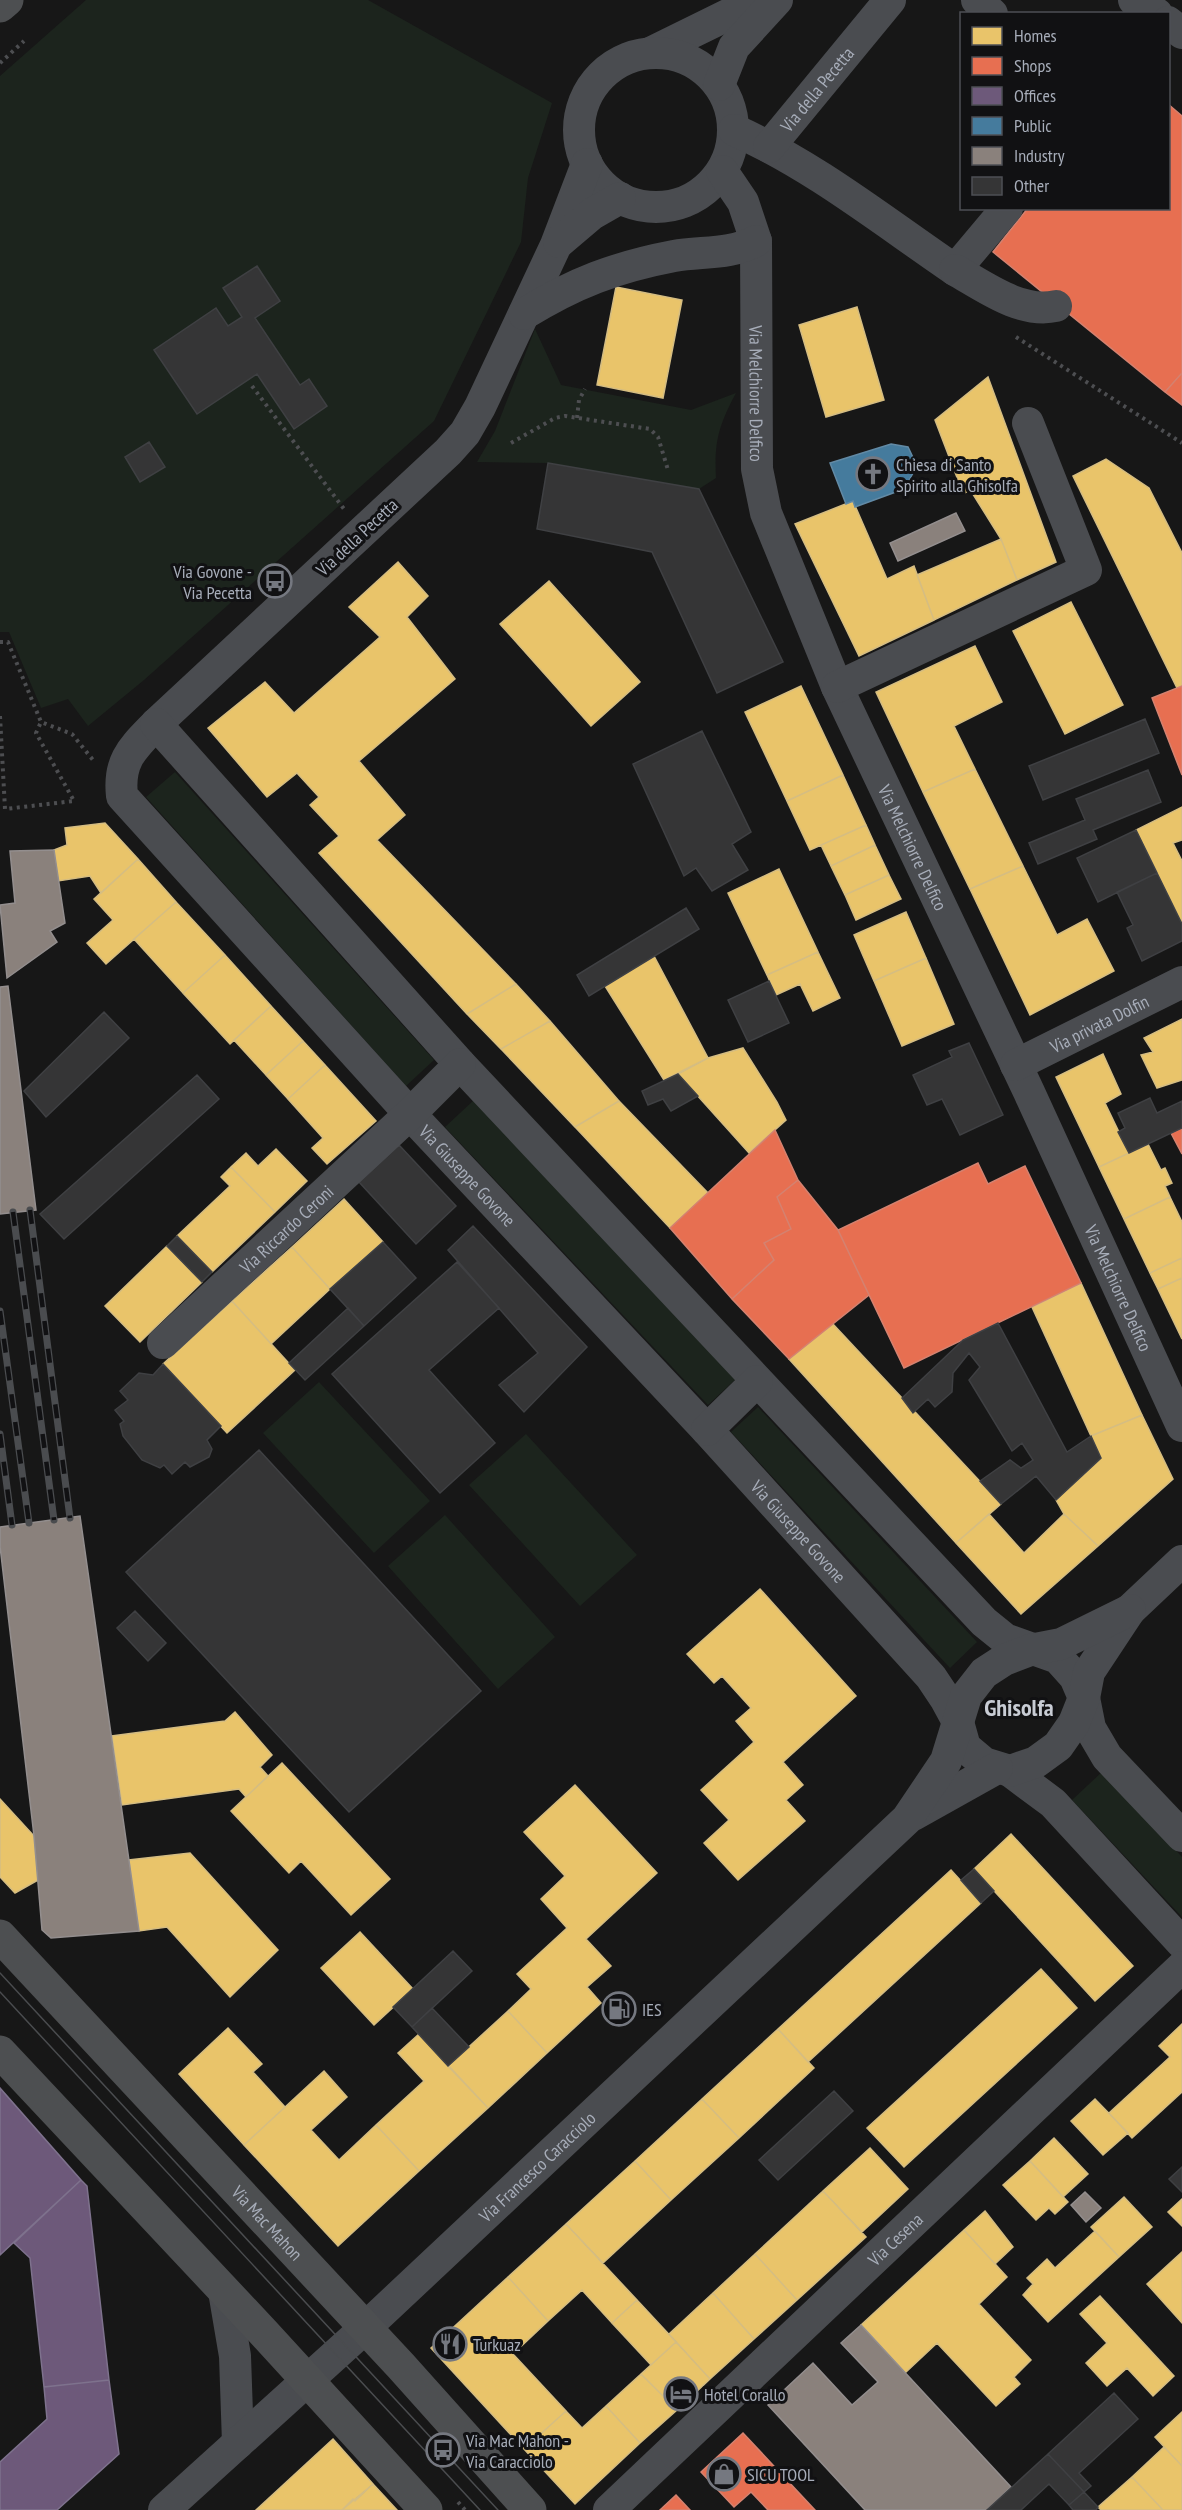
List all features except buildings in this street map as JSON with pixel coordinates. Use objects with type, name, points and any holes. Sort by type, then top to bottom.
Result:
[{"type":"main road","points":[[0,6],[7,0]]},
{"type":"main road","name":"Via Mac Mahon","points":[[0,1936],[364,2329],[401,2366],[531,2510]]},
{"type":"main road","points":[[0,2052],[426,2510]]},
{"type":"street","points":[[652,52],[672,54],[690,60],[706,70],[719,85],[731,111],[734,130],[730,153],[722,171],[702,192],[676,204],[647,207],[620,198],[604,187],[587,164],[580,146],[578,127],[581,108],[589,90],[601,75],[616,63],[652,52],[758,0]]},
{"type":"street","points":[[719,85],[734,47],[777,0]]},
{"type":"street","name":"Via della Pecetta","points":[[734,130],[769,147],[890,0]]},
{"type":"street","points":[[977,0],[991,12]]},
{"type":"street","points":[[1134,0],[1154,12]]},
{"type":"street","points":[[1170,24],[1182,33]]},
{"type":"street","points":[[769,147],[813,173],[955,270],[1025,306],[1042,309],[1056,306]]},
{"type":"street","name":"Via della Pecetta","points":[[122,796],[120,778],[128,754],[156,724],[448,452],[465,433],[480,407],[556,245],[587,164]]},
{"type":"street","name":"Via Melchiorre Delfico","points":[[722,171],[743,202],[756,241],[757,446],[760,490],[766,513],[837,687],[1016,1065],[1182,1426]]},
{"type":"street","name":"Via della Pecetta","points":[[556,245],[592,214],[620,198]]},
{"type":"street","points":[[955,270],[1005,210]]},
{"type":"street","points":[[524,314],[562,290],[603,274],[677,255],[744,247],[756,241]]},
{"type":"street","points":[[837,687],[1086,570],[1028,423]]},
{"type":"street","points":[[156,724],[460,1064],[984,1622],[1005,1639],[1030,1650],[1058,1658],[1075,1677],[1084,1698],[1090,1728],[1107,1757],[1182,1836]]},
{"type":"street","name":"Via Giuseppe Govone","points":[[122,796],[410,1114],[707,1430],[931,1677],[958,1722],[964,1747],[984,1764],[1003,1769],[1053,1803],[1182,1943]]},
{"type":"street","name":"Via privata Dolfin","points":[[1016,1065],[1182,982]]},
{"type":"street","name":"Via Giuseppe Govone","points":[[410,1114],[460,1064]]},
{"type":"street","name":"Via Riccardo Ceroni","points":[[163,1343],[410,1114]]},
{"type":"street","points":[[707,1430],[757,1381]]},
{"type":"street","points":[[1003,1769],[1036,1762],[1058,1746],[1074,1724],[1084,1698],[1089,1672],[1131,1610],[1182,1562]]},
{"type":"street","points":[[958,1722],[966,1696],[984,1673],[1004,1660],[1030,1650],[1061,1644],[1131,1610]]},
{"type":"street","name":"Via Francesco Caracciolo","points":[[164,2510],[364,2329],[907,1819],[946,1761],[958,1722]]},
{"type":"street","name":"Via Francesco Caracciolo","points":[[907,1819],[1003,1769]]},
{"type":"street","name":"Via Cesena","points":[[609,2510],[1182,1967]]},
{"type":"street","points":[[224,2291],[235,2356],[238,2443]]},
{"type":"path","points":[[0,63],[24,41]]},
{"type":"path","points":[[252,386],[346,513]]},
{"type":"path","points":[[577,418],[579,400],[585,390]]},
{"type":"path","points":[[511,443],[555,418],[565,416],[650,429],[658,437],[668,470]]},
{"type":"path","points":[[0,642],[8,642],[41,722],[72,734],[122,796]]},
{"type":"path","points":[[0,716],[5,809],[74,801],[36,733],[41,722]]},
{"type":"shaded area","points":[[86,0],[368,0],[552,103],[528,178],[521,242],[434,421],[144,680],[88,726],[68,699],[41,708],[9,632],[0,632],[0,76]],"holes":[[[257,266],[280,301],[255,318],[300,385],[309,379],[327,406],[294,429],[257,374],[197,414],[154,350],[216,309],[228,326],[242,317],[223,288]]]},
{"type":"shaded area","points":[[535,329],[561,385],[691,410],[736,393],[719,434],[716,478],[699,489],[548,463],[477,462],[495,431]]},
{"type":"shaded area","points":[[175,772],[434,1060],[406,1086],[146,797]]},
{"type":"shaded area","points":[[474,1100],[737,1378],[708,1405],[445,1127]]},
{"type":"shaded area","points":[[319,1382],[430,1501],[374,1553],[263,1433]]},
{"type":"shaded area","points":[[758,1407],[977,1642],[950,1668],[731,1432]]},
{"type":"shaded area","points":[[526,1434],[637,1555],[580,1606],[469,1485]]},
{"type":"shaded area","points":[[445,1515],[555,1637],[498,1689],[388,1566]]},
{"type":"shaded area","points":[[1103,1771],[1182,1857],[1182,1917],[1072,1800]]},
{"type":"tram line","points":[[0,1973],[498,2510]]},
{"type":"tram line","points":[[0,1992],[480,2510]]},
{"type":"railway","points":[[30,1210],[70,1518]]},
{"type":"railway","points":[[13,1212],[54,1520]]},
{"type":"railway","points":[[0,1311],[29,1523]]},
{"type":"railway","points":[[0,1434],[12,1525]]},
{"type":"place","name":"Chiesa di Santo Spirito alla Ghisolfa","points":[[873,474]]},
{"type":"place","name":"Via Govone - Via Pecetta","points":[[275,581]]},
{"type":"place","name":"IES","points":[[619,2009]]},
{"type":"place","name":"Turkuaz","points":[[450,2344]]},
{"type":"place","name":"Hotel Corallo","points":[[681,2394]]},
{"type":"place","name":"Via Mac Mahon - Via Caracciolo","points":[[443,2450]]},
{"type":"place","name":"SICU TOOL","points":[[724,2474]]},
{"type":"district","name":"Ghisolfa","points":[[1019,1707]]}]
